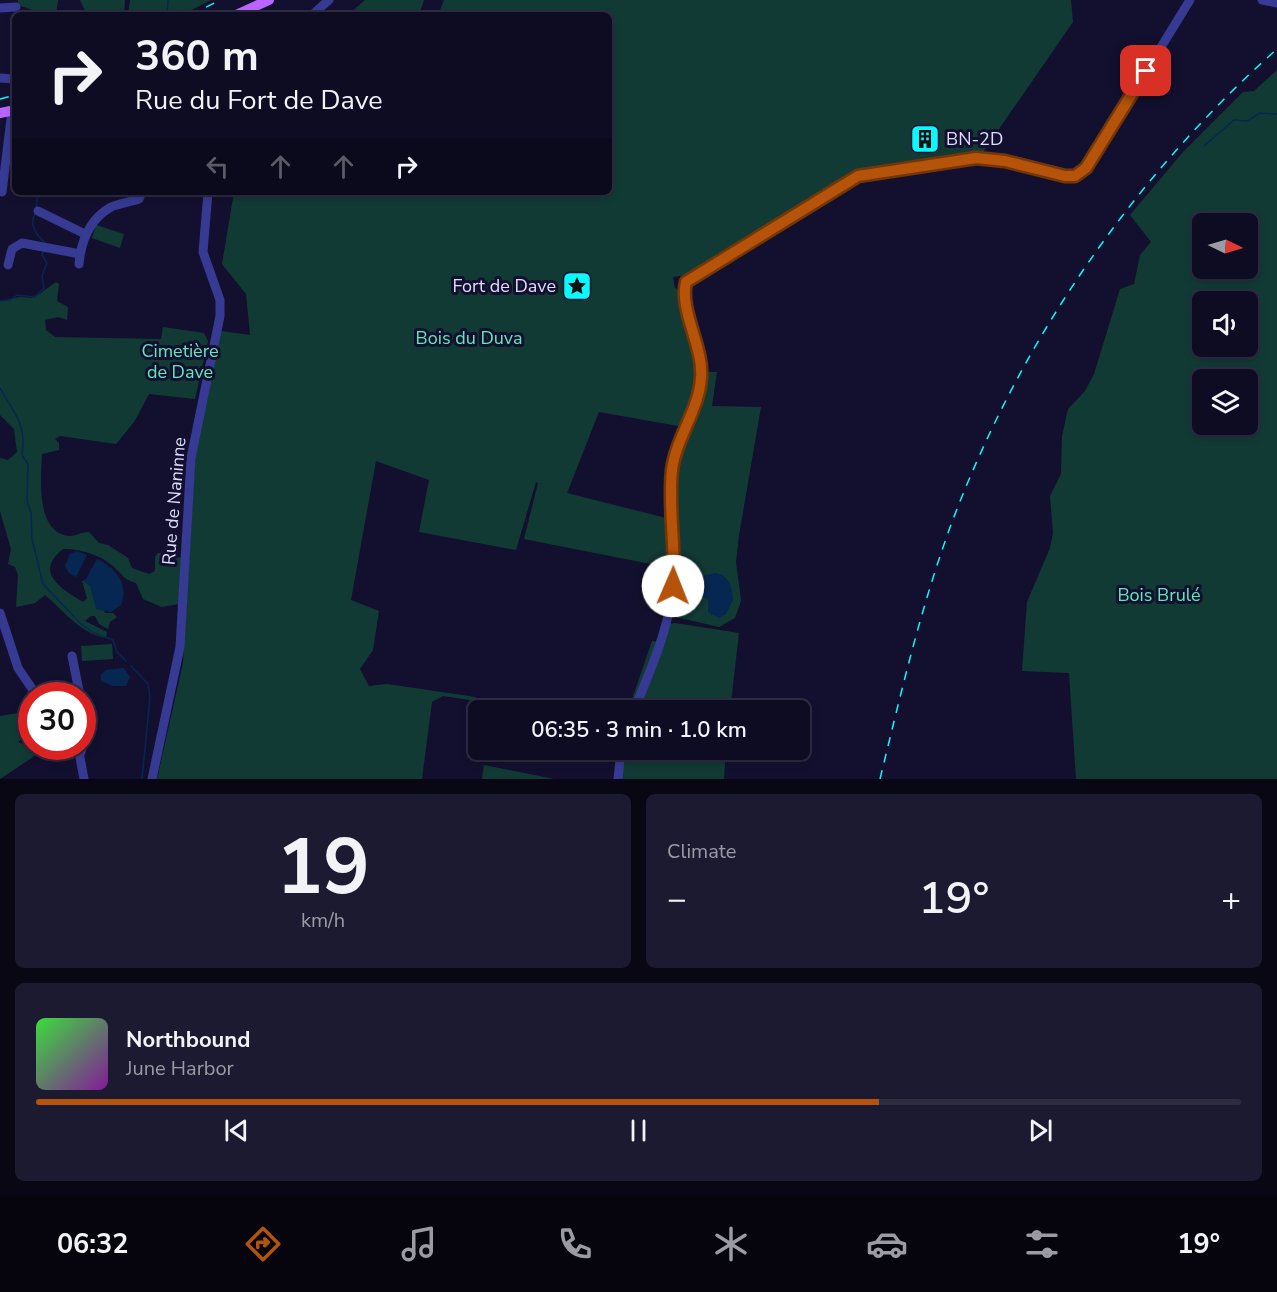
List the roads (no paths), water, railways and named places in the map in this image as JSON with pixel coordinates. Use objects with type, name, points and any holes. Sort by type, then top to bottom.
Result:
[{"type":"main road","points":[[243,12],[269,0]]},
{"type":"street","points":[[675,283],[686,282],[858,176],[976,158],[1005,161],[1055,175],[1075,176],[1086,168],[1190,0]]},
{"type":"street","points":[[1262,0],[1277,3]]},
{"type":"street","points":[[0,8],[16,7]]},
{"type":"street","points":[[2,192],[12,117]]},
{"type":"street","points":[[8,265],[15,245],[25,243],[45,246],[79,259],[85,234],[106,211],[139,199],[141,195]]},
{"type":"street","name":"Rue de Naninne","points":[[152,779],[178,661],[191,458],[220,311],[217,290],[204,252],[208,195]]},
{"type":"street","points":[[38,212],[85,234]]},
{"type":"street","points":[[638,700],[653,663],[672,592],[672,471],[678,444],[696,400],[701,378],[700,361],[686,296],[686,282]]},
{"type":"street","points":[[0,613],[18,668],[28,682]]},
{"type":"street","points":[[72,656],[77,682]]},
{"type":"street","points":[[81,760],[84,779]]},
{"type":"street","points":[[618,779],[620,760]]},
{"type":"water","points":[[77,551],[87,555],[76,577],[69,573],[65,566],[70,554]]},
{"type":"water","points":[[97,559],[115,572],[122,584],[121,605],[111,612],[96,609],[90,586],[84,582]]},
{"type":"water","points":[[716,573],[727,580],[731,587],[733,600],[726,614],[719,618],[708,612],[708,600],[702,596],[701,576]]},
{"type":"water","points":[[124,668],[130,677],[126,686],[113,686],[101,681],[101,674],[106,670]]},
{"type":"waterway","points":[[167,12],[168,0]]},
{"type":"waterway","points":[[1204,146],[1234,120],[1247,121],[1260,113],[1277,114]]},
{"type":"waterway","points":[[36,209],[38,195]]},
{"type":"waterway","points":[[35,214],[33,227],[45,243]]},
{"type":"waterway","points":[[0,301],[10,300],[17,295],[34,297],[44,289],[42,276],[47,263],[42,255],[44,250]]},
{"type":"waterway","points":[[0,388],[18,419],[23,435],[22,455],[28,464],[27,501],[31,513],[32,539],[43,584],[81,624],[94,633],[113,640],[117,652],[126,661]]},
{"type":"waterway","points":[[131,666],[148,684],[150,697],[142,779]]},
{"type":"railway","points":[[197,12],[220,0]]},
{"type":"railway","points":[[880,779],[912,650],[941,554],[980,455],[1011,390],[1047,327],[1086,266],[1129,207],[1224,99],[1277,49]]},
{"type":"railway","points":[[0,99],[12,96]]},
{"type":"place","name":"BN-2D","points":[[925,139]]},
{"type":"place","name":"Fort de Dave","points":[[577,286]]},
{"type":"park label","name":"Bois du Duva","points":[[469,338]]},
{"type":"park label","name":"Cimetière de Dave","points":[[180,361]]},
{"type":"park label","name":"Bois Brulé","points":[[1159,595]]}]
